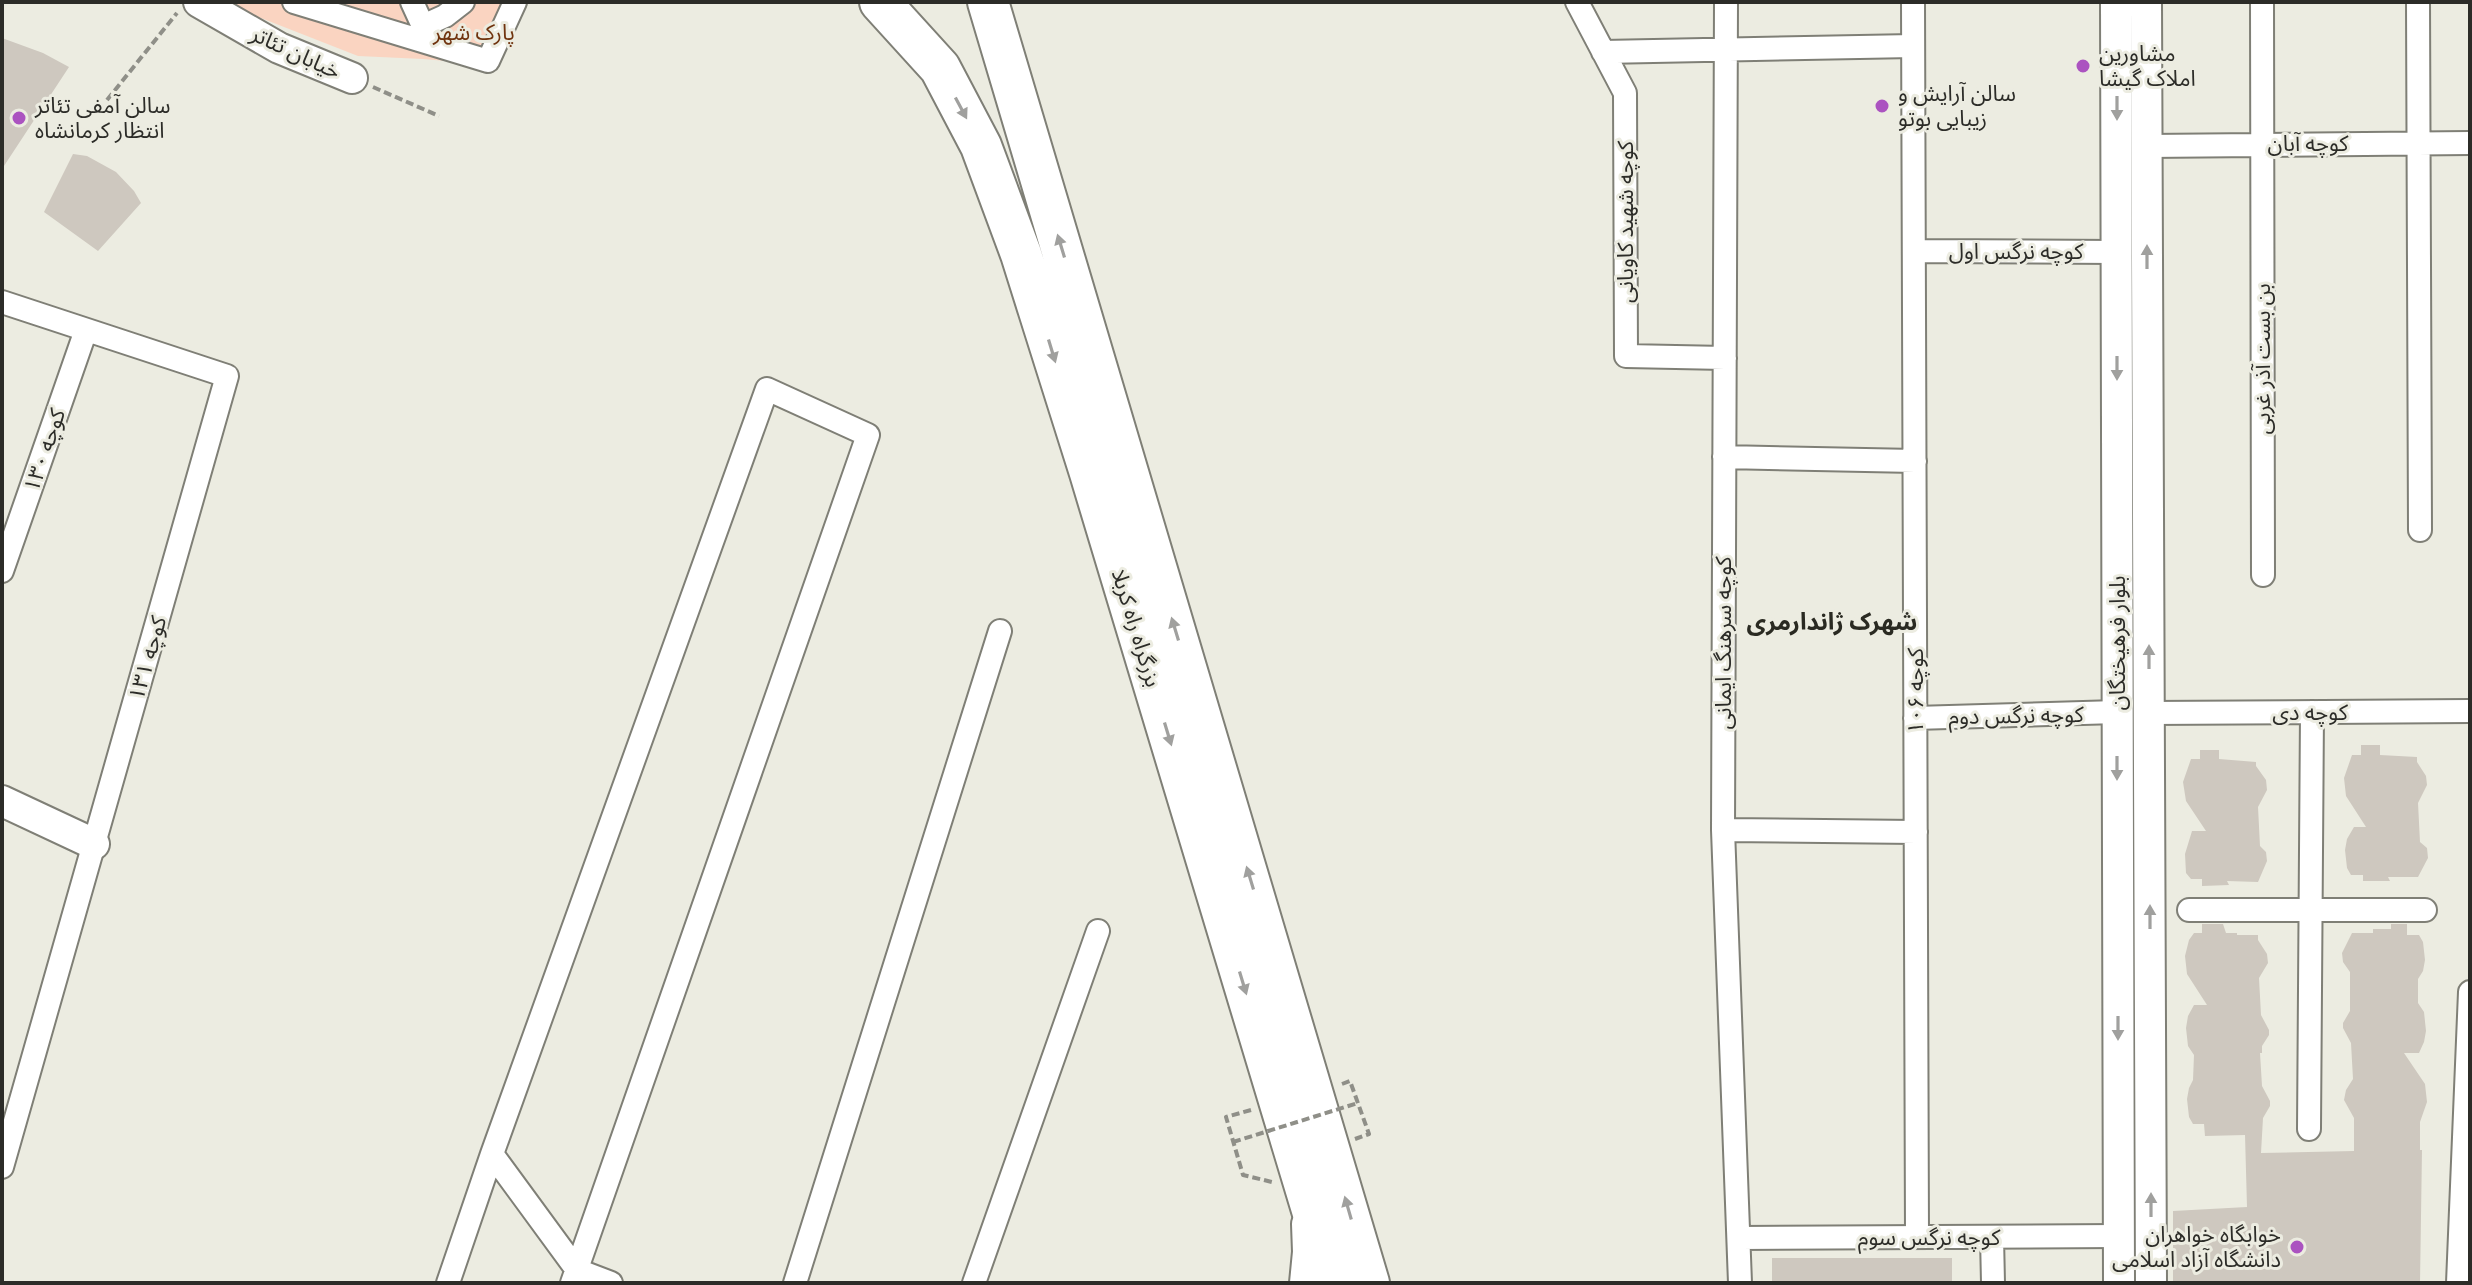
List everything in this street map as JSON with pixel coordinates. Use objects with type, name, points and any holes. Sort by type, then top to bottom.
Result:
[{"type":"highway","name":"بزرگراه راه کربلا","points":[[880,2],[940,68],[981,146],[1021,254],[1334,1283]]},
{"type":"highway","points":[[918,2],[940,68]]},
{"type":"highway","name":"بزرگراه راه کربلا","points":[[988,2],[1369,1283]]},
{"type":"main road","name":"خیابان تئاتر","points":[[199,2],[279,48],[352,78]]},
{"type":"main road","name":"بلوار فرهیختگان","points":[[2116,2],[2119,1283]]},
{"type":"main road","name":"بلوار فرهیختگان","points":[[2146,2],[2151,1283]]},
{"type":"main road","points":[[2,801],[94,844]]},
{"type":"main road","points":[[1305,1190],[1308,1252],[1305,1283]]},
{"type":"street","points":[[294,2],[355,11]]},
{"type":"street","points":[[335,2],[425,34],[488,61],[515,2]]},
{"type":"street","points":[[412,2],[425,34]]},
{"type":"street","points":[[425,34],[463,2]]},
{"type":"street","name":"کوچه شهید کاویانی","points":[[1577,2],[1625,93],[1626,356],[1725,358]]},
{"type":"street","name":"کوچه سرهنگ ایمانی","points":[[1726,2],[1723,830],[1740,1283]]},
{"type":"street","name":"کوچه ۱۰۶","points":[[1913,2],[1917,1237]]},
{"type":"street","name":"بن بست آذر غربی","points":[[2262,2],[2263,575]]},
{"type":"street","points":[[2418,2],[2420,530]]},
{"type":"street","points":[[1603,52],[1913,46]]},
{"type":"street","name":"کوچه آبان","points":[[2147,146],[2470,143]]},
{"type":"street","name":"کوچه نرگس اول","points":[[1914,251],[2117,252]]},
{"type":"street","name":"کوچه ۱۳۱","points":[[2,302],[227,376],[2,1167]]},
{"type":"street","name":"کوچه ۱۳۰","points":[[2,571],[86,330]]},
{"type":"street","points":[[448,1283],[767,389],[868,435],[575,1276]]},
{"type":"street","points":[[1724,457],[1915,461]]},
{"type":"street","points":[[795,1283],[1000,631]]},
{"type":"street","name":"کوچه دی","points":[[2149,713],[2470,711]]},
{"type":"street","name":"کوچه نرگس دوم","points":[[1915,718],[2117,712]]},
{"type":"street","points":[[2309,1129],[2312,712]]},
{"type":"street","points":[[1723,830],[1916,832]]},
{"type":"street","points":[[2189,910],[2425,910]]},
{"type":"street","points":[[974,1283],[1098,931]]},
{"type":"street","points":[[2458,1283],[2465,1254],[2470,992]]},
{"type":"street","points":[[492,1154],[575,1276],[611,1283]]},
{"type":"street","name":"کوچه نرگس سوم","points":[[1740,1238],[2119,1236]]},
{"type":"street","points":[[1992,1237],[1993,1283]]},
{"type":"path","points":[[107,100],[186,2]]},
{"type":"path","points":[[352,78],[439,116]]},
{"type":"path","points":[[1350,1081],[1369,1134]]},
{"type":"path","points":[[1233,1142],[1358,1103]]},
{"type":"path","points":[[1226,1117],[1243,1175]]},
{"type":"green space","name":"پارک شهر","points":[[227,2],[524,2],[492,65],[358,56]]},
{"type":"building","name":"سالن آمفی تئاتر انتظار کرمانشاه","points":[[2,38],[43,53],[69,67],[2,169]]},
{"type":"building","points":[[73,154],[87,156],[116,172],[141,203],[98,251],[44,212]]},
{"type":"building","points":[[2361,745],[2380,745],[2380,755],[2417,757],[2426,776],[2427,785],[2418,803],[2420,842],[2427,848],[2428,858],[2418,877],[2363,881],[2363,875],[2351,875],[2347,868],[2347,839],[2354,827],[2366,827],[2346,796],[2344,778],[2352,755],[2361,755]]},
{"type":"building","points":[[2200,750],[2219,750],[2219,759],[2256,762],[2266,780],[2267,790],[2258,807],[2260,846],[2266,852],[2267,861],[2258,882],[2227,881],[2229,885],[2202,886],[2202,879],[2191,879],[2186,873],[2185,854],[2192,831],[2206,831],[2186,801],[2183,782],[2191,759],[2200,759]]},
{"type":"building","points":[[2202,924],[2223,924],[2226,933],[2258,935],[2267,954],[2268,963],[2259,978],[2261,1015],[2269,1035],[2260,1053],[2262,1086],[2270,1106],[2263,1118],[2261,1153],[2354,1151],[2354,1118],[2344,1100],[2353,1079],[2351,1043],[2343,1028],[2350,1011],[2350,972],[2343,962],[2342,953],[2352,933],[2373,933],[2373,929],[2391,929],[2391,924],[2407,924],[2407,935],[2419,935],[2425,960],[2418,979],[2418,1003],[2424,1012],[2426,1031],[2419,1053],[2404,1053],[2425,1084],[2427,1102],[2420,1122],[2420,1283],[2173,1283],[2173,1211],[2247,1207],[2245,1135],[2205,1136],[2204,1124],[2193,1124],[2189,1117],[2187,1099],[2193,1080],[2194,1055],[2188,1046],[2186,1028],[2194,1005],[2207,1005],[2187,974],[2185,956],[2194,933],[2202,933]]},
{"type":"building","points":[[1772,1258],[1952,1258],[1952,1283],[1772,1283]]},
{"type":"place","name":"مشاورین املاک گیشا","points":[[2083,66]]},
{"type":"place","name":"سالن آرایش و زیبایی بوتو","points":[[1882,106]]},
{"type":"place","name":"سالن آمفی تئاتر انتظار کرمانشاه","points":[[19,118]]},
{"type":"place","name":"خوابگاه خواهران دانشگاه آزاد اسلامی","points":[[2297,1247]]},
{"type":"district","name":"شهرک ژاندارمری","points":[[1832,622]]}]
